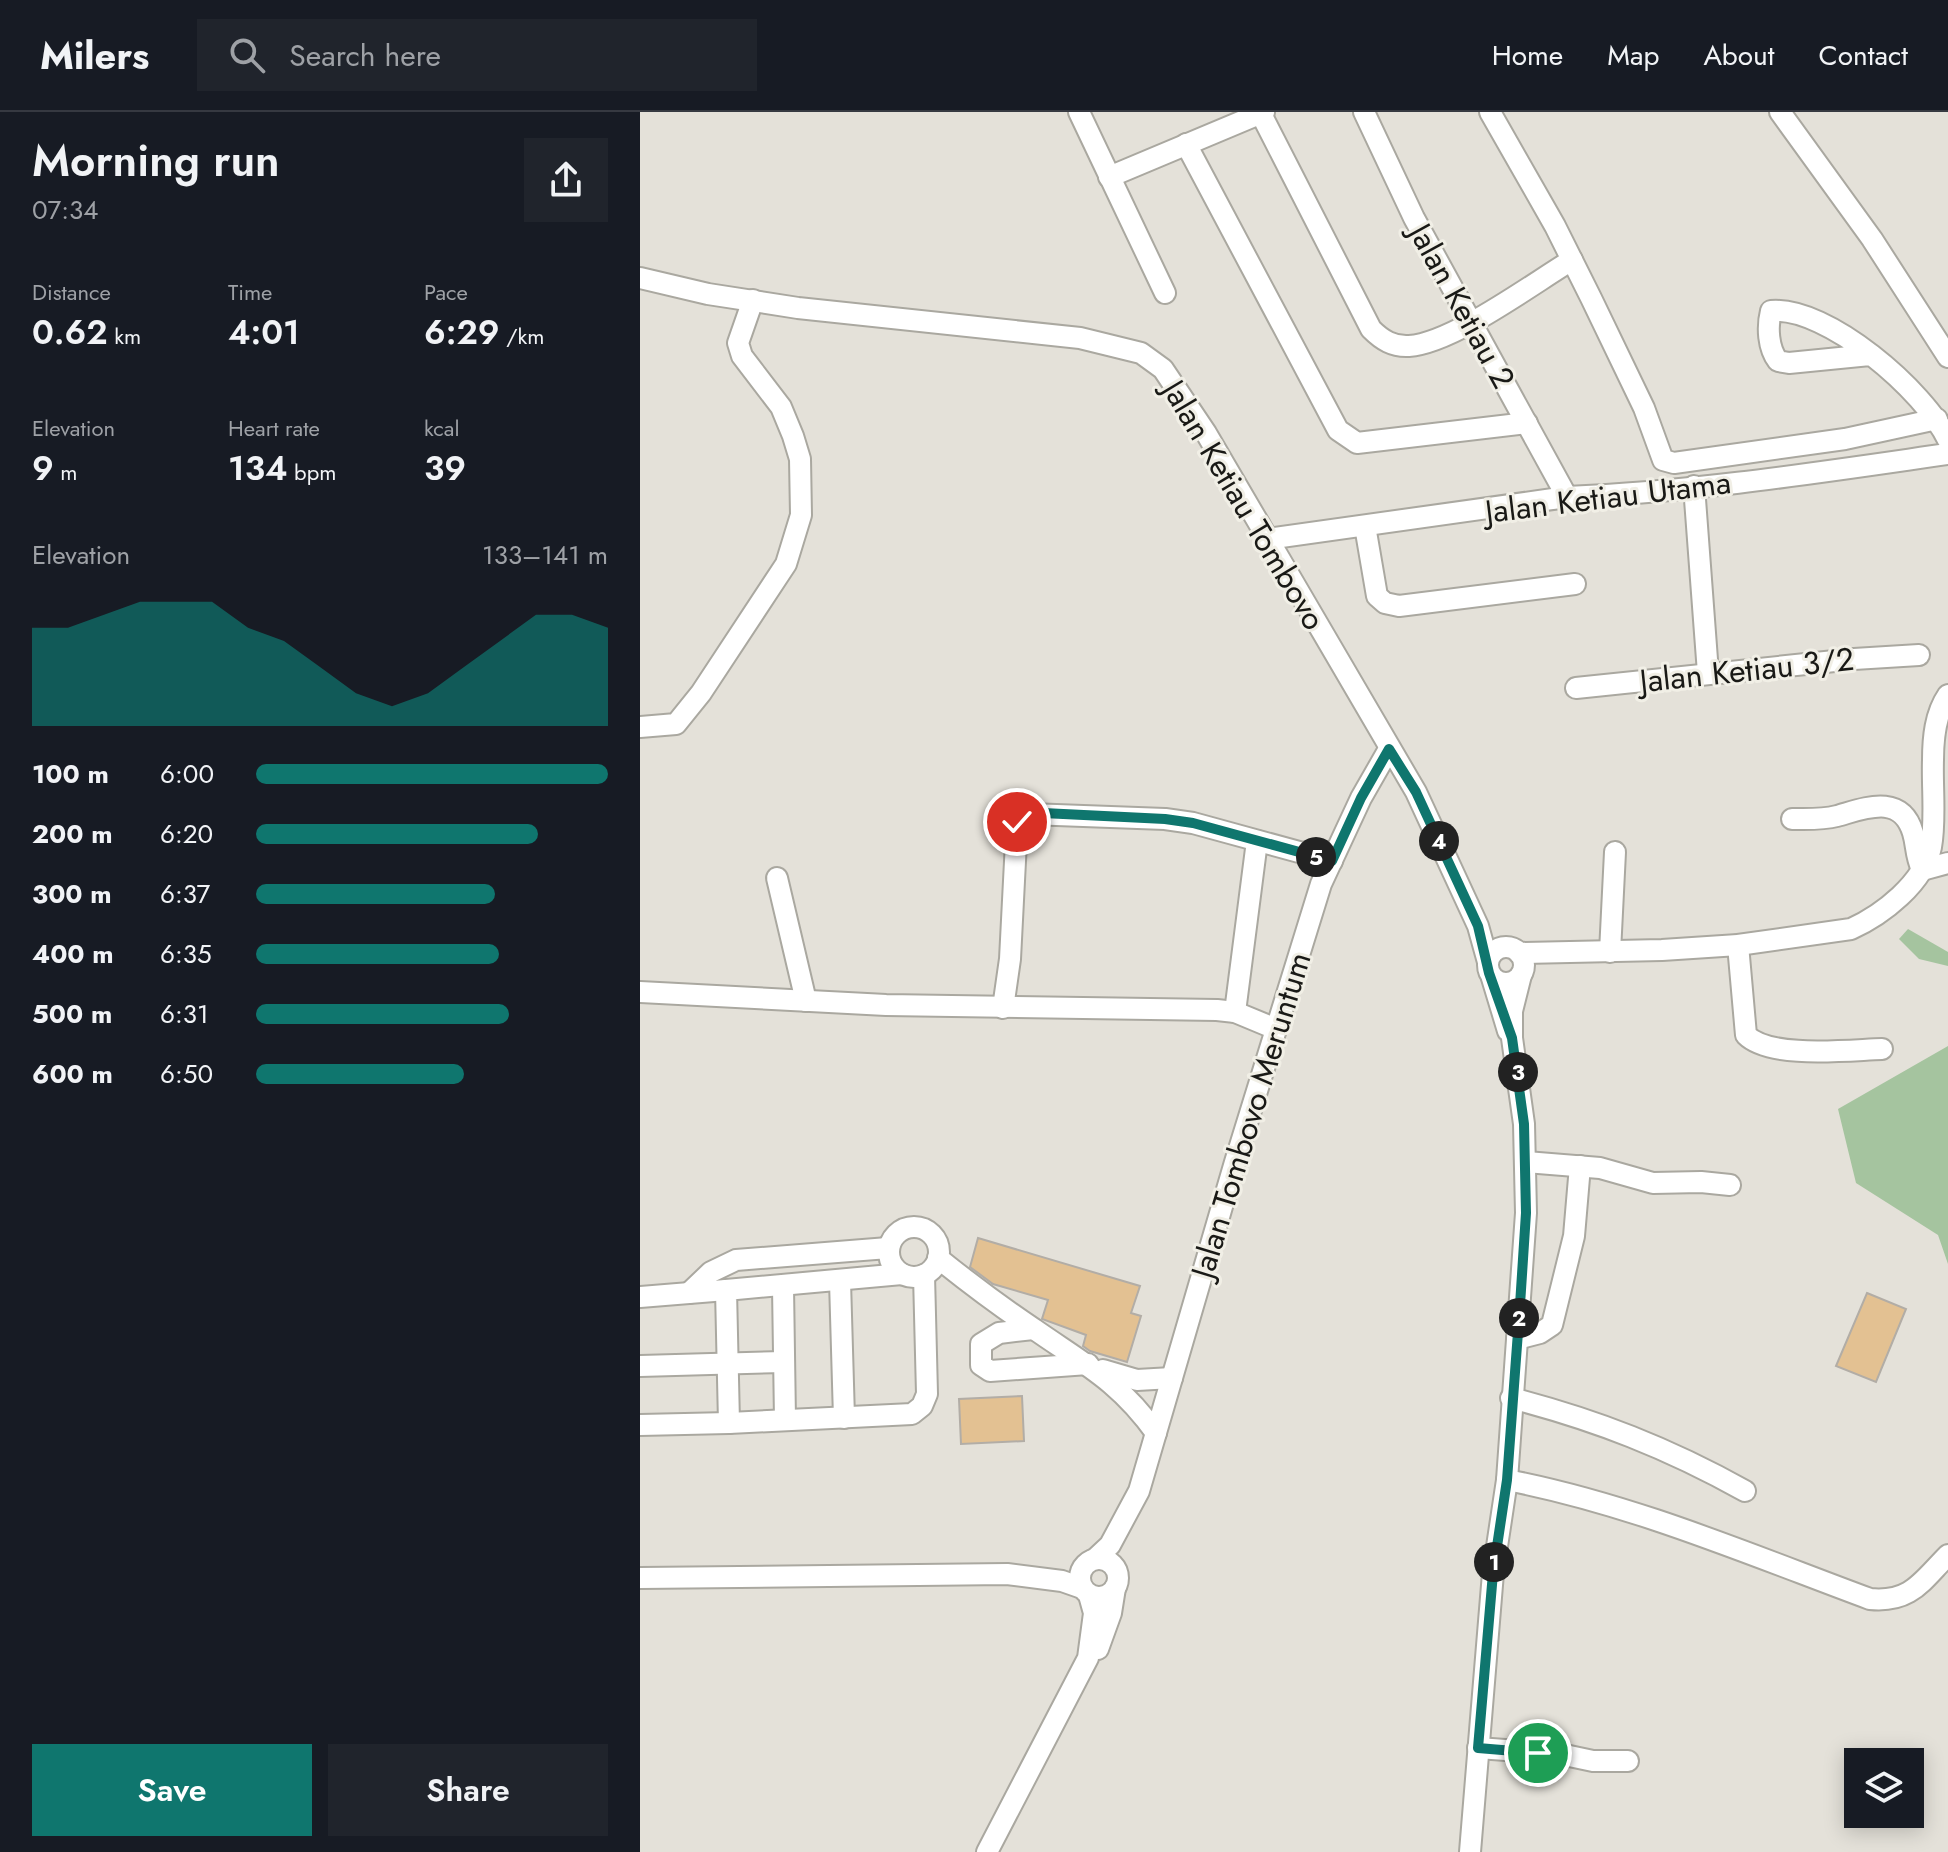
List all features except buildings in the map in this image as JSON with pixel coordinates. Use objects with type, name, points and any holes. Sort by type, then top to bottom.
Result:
[{"type":"street","points":[[1079,112],[1165,293]]},
{"type":"street","points":[[1109,177],[1261,112],[1371,329],[1391,344],[1408,346],[1428,342],[1472,321],[1572,260]]},
{"type":"street","name":"Jalan Ketiau 2","points":[[1364,112],[1407,205],[1567,497]]},
{"type":"street","points":[[1490,112],[1572,260],[1644,408],[1663,460],[1674,463],[1845,439],[1937,419]]},
{"type":"street","points":[[1780,112],[1872,239],[1948,357]]},
{"type":"street","points":[[1186,144],[1338,430],[1346,439],[1357,443],[1527,423]]},
{"type":"street","name":"Jalan Ketiau Tombovo","points":[[640,278],[708,294],[798,308],[1080,338],[1141,353],[1163,369],[1180,391],[1416,792],[1467,900],[1512,1038]]},
{"type":"street","points":[[640,727],[676,724],[701,693],[786,564],[795,539],[801,492],[796,448],[781,407],[742,356],[738,343],[753,300]]},
{"type":"street","points":[[1870,355],[1789,363],[1778,361],[1772,353],[1768,322],[1771,311],[1786,310],[1812,320],[1870,355],[1901,378],[1937,419],[1948,440]]},
{"type":"street","name":"Jalan Ketiau Utama","points":[[1267,539],[1567,497],[1694,486],[1948,454]]},
{"type":"street","points":[[1694,486],[1708,673]]},
{"type":"street","points":[[1365,526],[1377,596],[1385,603],[1399,606],[1575,584]]},
{"type":"street","name":"Jalan Ketiau 3/2","points":[[1576,688],[1919,655]]},
{"type":"street","points":[[1518,962],[1507,984],[1490,970],[1498,948],[1518,962],[1586,953],[1738,945],[1851,929],[1880,913],[1922,870],[1931,847],[1935,728],[1948,695]]},
{"type":"street","name":"Jalan Tombovo Meruntum","points":[[1090,1562],[1110,1545],[1139,1491],[1321,884],[1361,798],[1389,749]]},
{"type":"street","points":[[1792,819],[1829,817],[1870,805],[1886,806],[1904,819],[1913,833],[1913,851],[1922,870]]},
{"type":"street","points":[[1003,1008],[1010,959],[1017,822],[1029,814],[1165,819],[1219,829],[1332,861]]},
{"type":"street","points":[[1235,1012],[1257,841]]},
{"type":"street","points":[[1610,952],[1615,852]]},
{"type":"street","points":[[1922,870],[1948,863]]},
{"type":"street","points":[[777,878],[806,1001]]},
{"type":"street","name":"Jalan Ketiau Tombovo","points":[[1467,900],[1518,962],[1512,1038],[1526,1162],[1526,1213],[1507,1480],[1493,1573],[1470,1852]]},
{"type":"street","points":[[1738,945],[1746,1035],[1754,1044],[1814,1051],[1882,1049]]},
{"type":"street","points":[[640,992],[1003,1008],[1235,1012],[1276,1029]]},
{"type":"street","points":[[1526,1162],[1600,1168],[1653,1183],[1730,1185]]},
{"type":"street","points":[[1517,1339],[1540,1333],[1552,1325],[1574,1236],[1580,1166]]},
{"type":"street","points":[[640,1297],[783,1287],[902,1274],[913,1277],[924,1275],[933,1268],[938,1258],[935,1238],[919,1227],[899,1231],[888,1248],[889,1259],[902,1274]]},
{"type":"street","points":[[689,1293],[711,1272],[736,1260],[888,1248]]},
{"type":"street","points":[[938,1258],[1033,1329],[1090,1365],[1127,1396],[1156,1433]]},
{"type":"street","points":[[640,1425],[912,1414],[926,1400],[924,1275]]},
{"type":"street","points":[[840,1281],[844,1418]]},
{"type":"street","points":[[783,1287],[785,1420]]},
{"type":"street","points":[[726,1290],[729,1423]]},
{"type":"street","points":[[1033,1329],[986,1337],[981,1344],[981,1365],[990,1371],[1090,1365],[1137,1380],[1172,1378]]},
{"type":"street","points":[[640,1366],[784,1362]]},
{"type":"street","points":[[1511,1398],[1628,1434],[1684,1457],[1745,1491]]},
{"type":"street","points":[[1507,1480],[1541,1486],[1641,1516],[1762,1557],[1870,1599],[1887,1601],[1907,1596],[1948,1555]]},
{"type":"street","name":"Jalan Tombovo Meruntum","points":[[987,1852],[1088,1658],[1097,1649],[1106,1631],[1116,1581],[1138,1507],[1139,1491]]},
{"type":"street","points":[[640,1578],[1007,1574],[1107,1561],[1116,1581],[1100,1597],[1062,1581],[1007,1574]]},
{"type":"street","points":[[1088,1658],[1094,1613],[1079,1576],[1090,1562]]},
{"type":"street","points":[[1478,1748],[1560,1754],[1593,1761],[1628,1761]]},
{"type":"green space","points":[[1908,929],[1948,952],[1948,966],[1919,959],[1899,939]]},
{"type":"green space","points":[[1948,1046],[1948,1264],[1938,1235],[1856,1183],[1838,1109]]},
{"type":"route","points":[[1017,822],[1029,814],[1043,813],[1165,819],[1219,829],[1332,861],[1361,798],[1389,749],[1416,792],[1478,926],[1487,968],[1512,1038],[1516,1060],[1524,1124],[1526,1213],[1507,1480],[1493,1573],[1478,1748],[1538,1753]]}]
